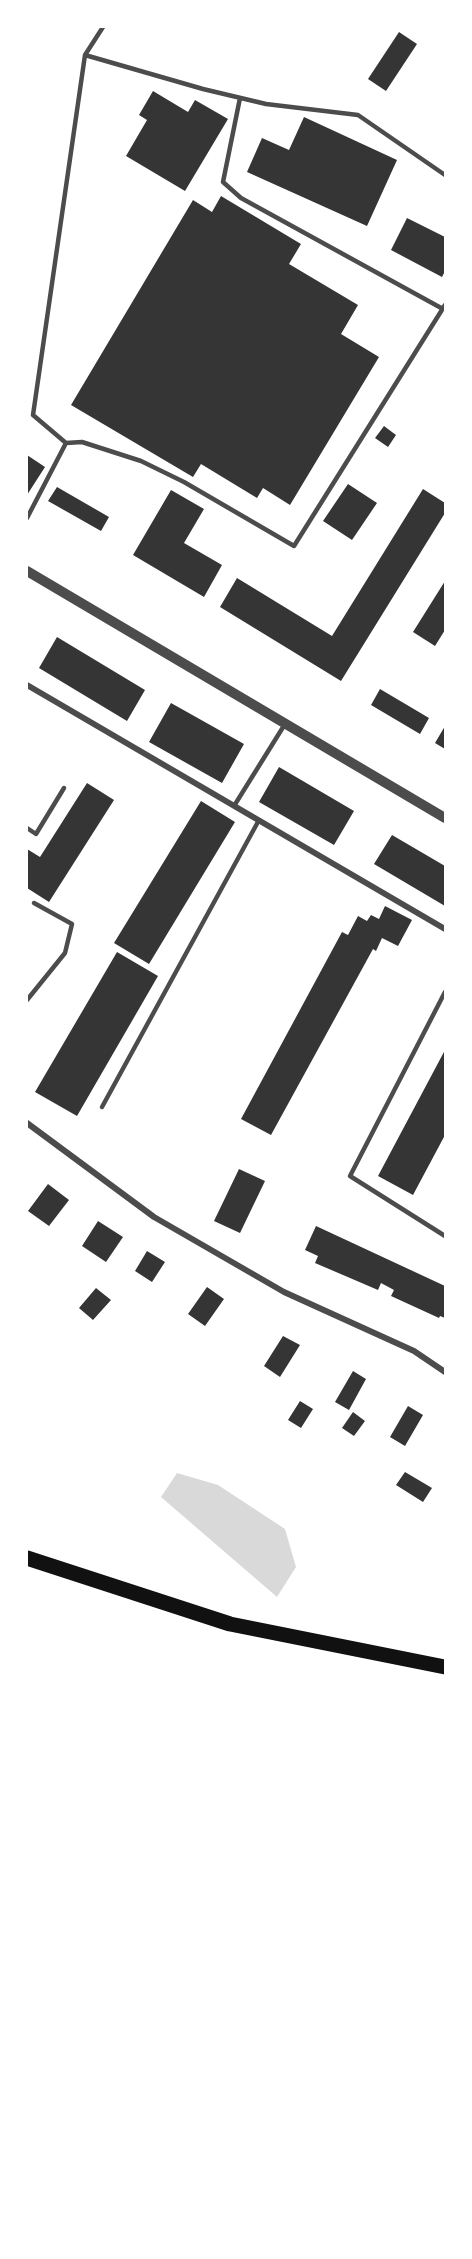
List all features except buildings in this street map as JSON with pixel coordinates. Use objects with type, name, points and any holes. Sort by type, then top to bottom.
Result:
[{"type":"main road","points":[[27,1558],[230,1624],[445,1667]]},
{"type":"street","points":[[27,571],[445,818]]},
{"type":"street","points":[[27,685],[445,929]]},
{"type":"street","points":[[27,1123],[154,1217],[284,1292],[414,1350],[445,1372]]},
{"type":"lane","points":[[104,27],[85,55],[33,415],[66,443],[82,442],[141,461],[184,482],[294,546],[444,307],[241,198],[223,182],[240,98]]},
{"type":"lane","points":[[85,55],[266,104],[358,115],[445,175]]},
{"type":"lane","points":[[27,518],[66,443]]},
{"type":"lane","points":[[234,806],[285,723]]},
{"type":"lane","points":[[27,828],[36,834],[64,788]]},
{"type":"lane","points":[[102,1107],[259,820]]},
{"type":"lane","points":[[27,1000],[65,953],[72,924],[34,903]]},
{"type":"lane","points":[[445,992],[350,1176],[445,1236]]},
{"type":"shaded area","points":[[177,1473],[218,1485],[285,1529],[296,1567],[277,1597],[161,1497]]}]
